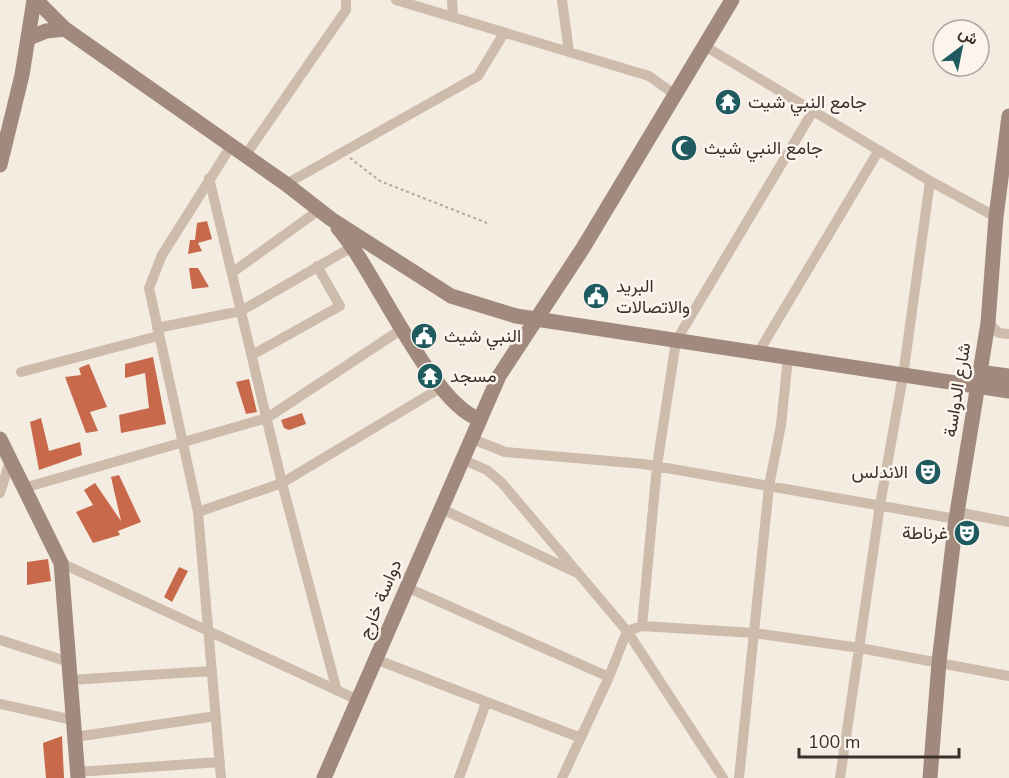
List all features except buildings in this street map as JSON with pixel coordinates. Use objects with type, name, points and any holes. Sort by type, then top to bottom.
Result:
[{"type":"street","points":[[35,0],[65,29],[286,184],[325,215],[451,296],[516,316],[903,376],[978,379],[1009,376]]},
{"type":"street","points":[[0,165],[29,38],[35,0]]},
{"type":"street","points":[[245,156],[346,10],[346,0]]},
{"type":"street","points":[[396,0],[649,76],[674,94]]},
{"type":"street","points":[[452,0],[453,17]]},
{"type":"street","points":[[562,0],[569,52]]},
{"type":"street","name":"دواسة خارج","points":[[324,778],[499,376],[538,319],[732,0]]},
{"type":"street","points":[[29,38],[46,31],[65,29]]},
{"type":"street","points":[[286,184],[478,76],[504,33]]},
{"type":"street","points":[[703,45],[930,181],[996,217]]},
{"type":"street","points":[[642,627],[657,466],[676,341],[813,111]]},
{"type":"street","name":"شارع الدواسة","points":[[930,778],[939,662],[956,516],[988,323],[996,217],[1009,116]]},
{"type":"street","points":[[221,778],[198,512],[185,444],[150,298],[151,279],[162,255],[231,146]]},
{"type":"street","points":[[758,354],[879,150]]},
{"type":"street","points":[[209,178],[282,483],[337,691]]},
{"type":"street","points":[[840,778],[880,506],[903,376],[930,181]]},
{"type":"street","points":[[233,272],[325,215]]},
{"type":"street","points":[[325,215],[352,247],[402,329],[442,387],[465,412],[479,419]]},
{"type":"street","points":[[21,372],[157,332],[241,311],[352,247]]},
{"type":"street","points":[[252,355],[340,306],[317,266]]},
{"type":"street","points":[[988,323],[999,333],[1009,334]]},
{"type":"street","points":[[24,489],[185,444],[267,418],[402,329]]},
{"type":"street","points":[[739,778],[769,486],[781,425],[788,358]]},
{"type":"street","points":[[978,379],[1009,391]]},
{"type":"street","points":[[198,512],[282,483],[442,387]]},
{"type":"street","points":[[471,436],[506,452],[657,466],[880,506],[1009,522]]},
{"type":"street","points":[[0,439],[61,562],[78,775],[220,762]]},
{"type":"street","points":[[461,459],[487,470],[502,483],[627,630],[723,778]]},
{"type":"street","points":[[0,493],[10,460]]},
{"type":"street","points":[[440,508],[578,573]]},
{"type":"street","points":[[61,562],[358,700]]},
{"type":"street","points":[[406,587],[609,677]]},
{"type":"street","points":[[627,630],[642,627],[754,633],[860,648],[1009,676]]},
{"type":"street","points":[[562,778],[609,677],[627,630]]},
{"type":"street","points":[[0,640],[69,662]]},
{"type":"street","points":[[375,659],[581,738]]},
{"type":"street","points":[[70,680],[212,671]]},
{"type":"street","points":[[459,778],[486,703]]},
{"type":"street","points":[[0,704],[73,720]]},
{"type":"street","points":[[75,737],[216,716]]},
{"type":"path","points":[[344,152],[380,181],[487,223]]},
{"type":"place","name":"جامع النبي شيت","points":[[728,102]]},
{"type":"place","name":"جامع النبي شيث","points":[[684,148]]},
{"type":"place","name":"البريد والاتصالات","points":[[596,296]]},
{"type":"place","name":"النبي شيث","points":[[424,336]]},
{"type":"place","name":"مسجد","points":[[430,376]]},
{"type":"place","name":"الاندلس","points":[[928,472]]},
{"type":"place","name":"غرناطة","points":[[967,533]]}]
